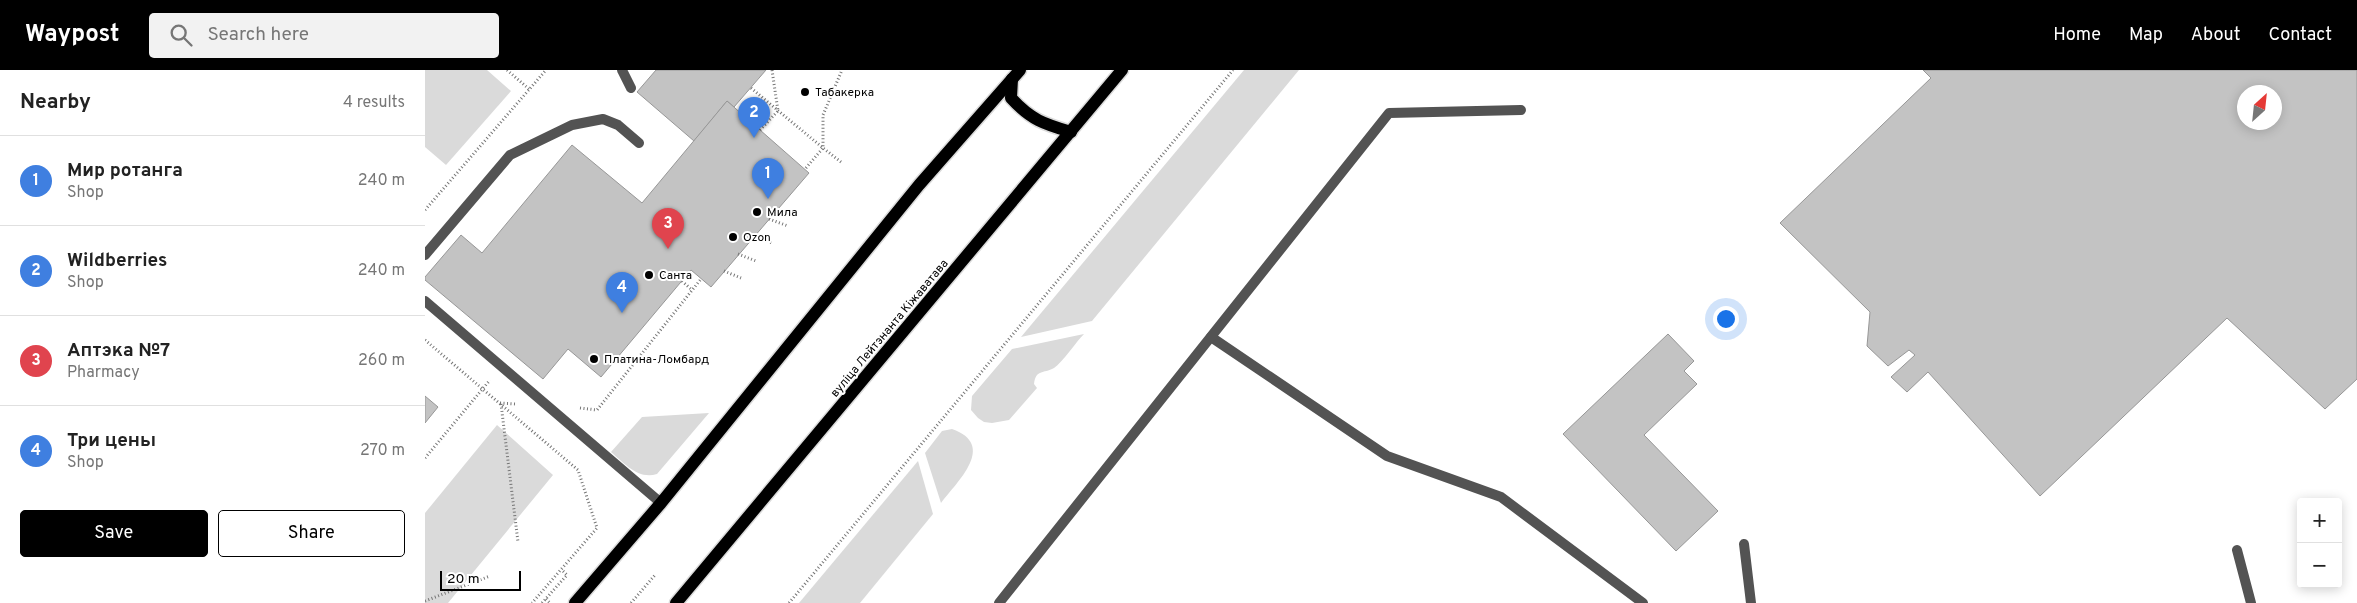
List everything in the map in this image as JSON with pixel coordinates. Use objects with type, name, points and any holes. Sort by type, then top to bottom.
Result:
[{"type":"main road","name":"вуліца Лейтэнанта Кіжаватава","points":[[676,603],[1122,70]]},
{"type":"main road","points":[[1016,74],[1011,98],[1026,114],[1048,126],[1071,132]]},
{"type":"main road","points":[[575,603],[661,503],[919,185],[1016,74]]},
{"type":"lane","points":[[622,70],[631,88]]},
{"type":"lane","points":[[999,603],[1389,113],[1521,110]]},
{"type":"lane","points":[[425,255],[510,155],[572,125],[603,119],[618,125],[639,143]]},
{"type":"lane","points":[[425,301],[661,503]]},
{"type":"lane","points":[[1211,337],[1387,456],[1501,497],[1643,603]]},
{"type":"lane","points":[[1743,544],[1751,603]]},
{"type":"lane","points":[[2237,550],[2251,603]]},
{"type":"path","points":[[507,70],[529,89]]},
{"type":"path","points":[[425,210],[545,70]]},
{"type":"path","points":[[772,70],[778,111]]},
{"type":"path","points":[[805,169],[823,148],[823,115],[842,70]]},
{"type":"path","points":[[789,603],[1233,70]]},
{"type":"path","points":[[751,88],[841,162]]},
{"type":"path","points":[[760,130],[778,111]]},
{"type":"path","points":[[769,219],[788,226]]},
{"type":"path","points":[[754,236],[772,243]]},
{"type":"path","points":[[738,254],[756,261]]},
{"type":"path","points":[[724,271],[741,278]]},
{"type":"path","points":[[584,408],[597,410],[701,279]]},
{"type":"path","points":[[682,281],[692,290]]},
{"type":"path","points":[[425,340],[578,470],[597,528],[532,603]]},
{"type":"path","points":[[425,458],[483,388]]},
{"type":"path","points":[[501,403],[518,542]]},
{"type":"path","points":[[542,603],[567,575],[561,570]]},
{"type":"path","points":[[631,603],[655,575]]},
{"type":"path","points":[[425,601],[489,576]]},
{"type":"path","points":[[546,599],[550,603]]},
{"type":"shaded area","points":[[425,70],[487,70],[511,91],[446,165],[425,147]]},
{"type":"shaded area","points":[[1244,70],[1299,70],[1092,321],[1021,337]]},
{"type":"shaded area","points":[[1084,334],[1058,365],[1036,376],[1034,384],[1037,388],[1009,420],[992,423],[984,422],[971,410],[972,396],[1012,349]]},
{"type":"shaded area","points":[[709,413],[657,474],[644,475],[638,473],[611,452],[642,417]]},
{"type":"shaded area","points":[[497,425],[553,475],[448,603],[425,603],[425,513]]},
{"type":"shaded area","points":[[952,429],[965,436],[972,444],[973,454],[964,474],[941,503],[925,453],[942,431]]},
{"type":"shaded area","points":[[918,461],[933,514],[860,603],[799,603]]},
{"type":"building","points":[[656,70],[766,70],[734,107],[727,101],[694,141],[637,92]]},
{"type":"building","points":[[1923,70],[2357,70],[2357,379],[2325,409],[2227,318],[2040,496],[1928,372],[1907,392],[1891,377],[1915,355],[1909,350],[1888,366],[1867,346],[1870,312],[1780,223],[1931,78]]},
{"type":"building","points":[[727,101],[809,173],[711,287],[691,270],[601,377],[568,349],[543,379],[425,280],[425,277],[461,235],[482,253],[572,145],[642,203]]},
{"type":"building","points":[[1668,334],[1694,361],[1684,371],[1697,384],[1644,435],[1718,511],[1676,551],[1563,434]]},
{"type":"building","points":[[425,396],[438,407],[425,423]]},
{"type":"place","name":"Табакерка","points":[[805,92]]},
{"type":"place","name":"Wildberries","points":[[754,138]]},
{"type":"place","name":"Мир ротанга","points":[[768,199]]},
{"type":"place","name":"Мила","points":[[757,212]]},
{"type":"place","name":"Ozon","points":[[733,237]]},
{"type":"place","name":"Аптэка №7","points":[[668,249]]},
{"type":"place","name":"Санта","points":[[649,275]]},
{"type":"place","name":"Три цены","points":[[622,313]]},
{"type":"place","name":"Платина-Ломбард","points":[[594,359]]}]
